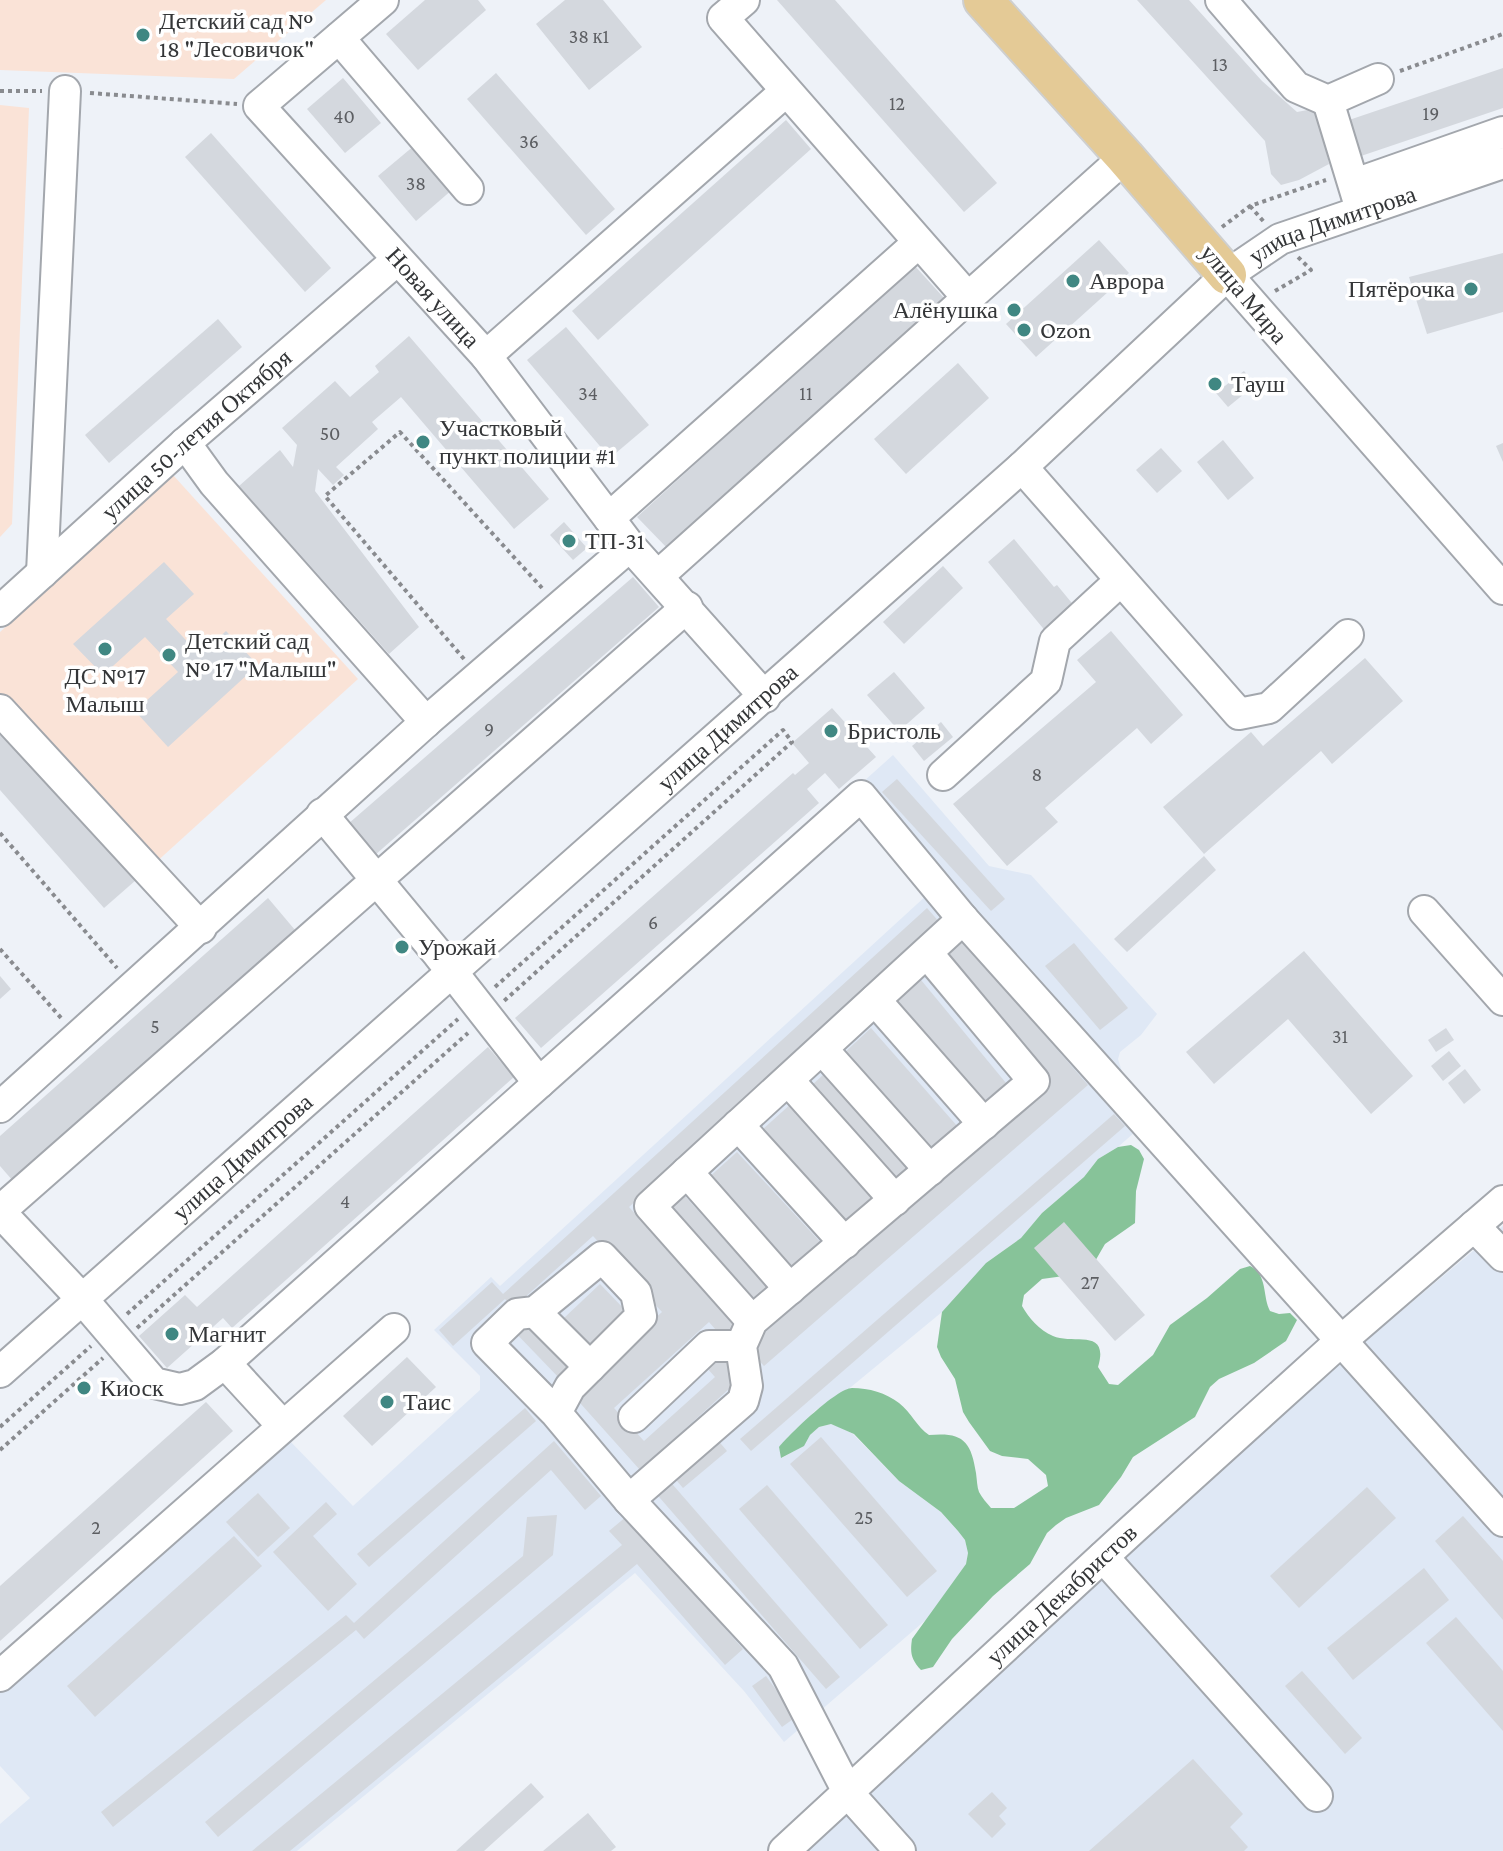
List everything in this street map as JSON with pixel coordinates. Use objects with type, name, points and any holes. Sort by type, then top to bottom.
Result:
[{"type":"main road","name":"улица Мира","points":[[983,0],[1227,275]]},
{"type":"street","points":[[259,106],[383,0]]},
{"type":"street","points":[[744,0],[723,18],[969,299]]},
{"type":"street","points":[[1221,0],[1296,87],[1328,101],[1378,79]]},
{"type":"street","points":[[339,38],[468,189]]},
{"type":"street","points":[[42,573],[65,91]]},
{"type":"street","points":[[486,356],[785,92]]},
{"type":"street","points":[[1328,101],[1358,197],[1503,132]]},
{"type":"street","name":"Новая улица","points":[[259,106],[486,356],[630,546],[765,697]]},
{"type":"street","points":[[659,575],[1125,157]]},
{"type":"street","name":"улица Димитрова","points":[[0,1372],[765,697],[1022,467],[1227,275],[1280,239],[1358,197],[1503,163]]},
{"type":"street","points":[[609,518],[918,243]]},
{"type":"street","name":"улица 50-летия Октября","points":[[0,611],[185,443],[397,260]]},
{"type":"street","name":"улица Мира","points":[[1227,275],[1503,589]]},
{"type":"street","points":[[185,443],[214,483],[426,722]]},
{"type":"street","points":[[1022,467],[1239,714],[1269,708],[1348,635]]},
{"type":"street","points":[[2,1101],[79,1038],[322,814],[630,546]]},
{"type":"street","points":[[943,775],[1046,681],[1055,641],[1120,581]]},
{"type":"street","points":[[687,607],[0,1212],[83,1300],[154,1383],[180,1389],[195,1385],[225,1363],[861,796],[963,919],[1503,1521]]},
{"type":"street","points":[[0,710],[201,928]]},
{"type":"street","points":[[322,814],[539,1083]]},
{"type":"street","points":[[1424,911],[1503,1000]]},
{"type":"street","points":[[629,1500],[743,1401],[747,1386],[747,1334],[650,1206],[963,919]]},
{"type":"street","points":[[634,1417],[709,1346],[747,1334],[790,1289],[1034,1081],[927,953]]},
{"type":"street","points":[[875,1000],[984,1124]]},
{"type":"street","points":[[822,1049],[930,1170]]},
{"type":"street","points":[[788,1080],[895,1200]]},
{"type":"street","points":[[738,1125],[845,1243]]},
{"type":"street","points":[[687,1172],[790,1289]]},
{"type":"street","name":"улица Декабристов","points":[[784,1851],[1342,1340],[1503,1201]]},
{"type":"street","points":[[1474,1226],[1503,1256]]},
{"type":"street","points":[[556,1413],[570,1387],[641,1316],[636,1293],[602,1257],[535,1312],[517,1314],[487,1343],[556,1413],[629,1500],[783,1666],[849,1794],[900,1851]]},
{"type":"street","points":[[535,1312],[590,1367]]},
{"type":"street","points":[[0,1676],[394,1329]]},
{"type":"street","points":[[225,1363],[282,1425]]},
{"type":"street","points":[[1103,1557],[1317,1796]]},
{"type":"path","points":[[1378,79],[1503,34]]},
{"type":"path","points":[[0,91],[65,91],[259,106]]},
{"type":"path","points":[[480,677],[325,496],[400,432],[559,608]]},
{"type":"path","points":[[0,1427],[114,1337],[481,1010],[783,730],[792,742],[481,1010],[114,1337],[0,1450]]},
{"type":"path","points":[[0,833],[134,988]]},
{"type":"path","points":[[0,949],[79,1038]]},
{"type":"shaded area","name":"Детский сад № 18 \"Лесовичок\"","points":[[0,0],[326,0],[234,79],[0,70]]},
{"type":"shaded area","points":[[0,105],[29,108],[12,524],[0,537]]},
{"type":"shaded area","name":"Детский сад № 17 \"Малыш\"","points":[[173,475],[358,679],[153,865],[0,697],[0,632]]},
{"type":"shaded area","points":[[893,755],[989,866],[1031,875],[1157,1014],[1141,1035],[1120,1052],[1118,1059],[1128,1091],[1153,1116],[1118,1147],[1098,1159],[1084,1177],[1042,1213],[1021,1238],[986,1263],[942,1312],[851,1387],[816,1410],[779,1447],[782,1458],[803,1446],[819,1427],[831,1424],[842,1428],[853,1434],[899,1481],[941,1512],[958,1531],[965,1540],[968,1553],[966,1564],[928,1618],[784,1742],[744,1691],[635,1573],[297,1851],[0,1851],[0,1824],[30,1798],[0,1766],[0,1692],[287,1438],[353,1506],[480,1390],[480,1376],[434,1330],[491,1277],[500,1286],[928,894],[844,799]]},
{"type":"shaded area","points":[[1503,1226],[1503,1851],[789,1851],[1315,1383]]},
{"type":"green space","points":[[1131,1145],[1139,1150],[1144,1159],[1136,1191],[1135,1223],[1105,1244],[1094,1263],[1071,1275],[1042,1279],[1024,1295],[1022,1306],[1035,1323],[1053,1336],[1094,1342],[1099,1347],[1098,1367],[1109,1384],[1118,1385],[1153,1355],[1170,1325],[1240,1269],[1250,1266],[1260,1275],[1270,1311],[1290,1313],[1297,1320],[1286,1341],[1254,1363],[1219,1379],[1210,1387],[1195,1417],[1133,1457],[1099,1505],[1066,1518],[1047,1533],[1030,1564],[993,1596],[952,1639],[933,1667],[921,1670],[912,1656],[912,1639],[966,1564],[968,1553],[965,1540],[941,1512],[899,1481],[854,1434],[831,1424],[819,1427],[804,1446],[781,1458],[779,1447],[836,1395],[852,1388],[865,1389],[899,1403],[929,1435],[950,1435],[963,1440],[974,1462],[979,1492],[991,1508],[1014,1508],[1048,1486],[1046,1475],[1028,1459],[1002,1456],[990,1451],[969,1422],[963,1412],[955,1379],[937,1347],[942,1312],[986,1263],[1021,1238],[1042,1213],[1084,1177],[1098,1159],[1118,1147]]},
{"type":"building","points":[[425,0],[478,0],[486,10],[418,70],[386,34]]},
{"type":"building","points":[[565,0],[603,0],[642,47],[589,90],[536,24]]},
{"type":"building","points":[[777,0],[835,0],[997,183],[964,212]]},
{"type":"building","points":[[1137,0],[1189,0],[1262,81],[1297,112],[1318,108],[1329,164],[1299,180],[1281,185],[1271,174],[1265,141]]},
{"type":"building","points":[[1503,68],[1503,108],[1361,156],[1349,120]]},
{"type":"building","points":[[496,73],[615,209],[586,235],[467,99]]},
{"type":"building","points":[[343,78],[381,123],[345,153],[307,109]]},
{"type":"building","points":[[786,120],[811,149],[598,340],[572,311]]},
{"type":"building","points":[[211,133],[331,268],[305,292],[185,157]]},
{"type":"building","points":[[415,145],[453,189],[416,221],[378,176]]},
{"type":"building","points":[[1099,240],[1129,273],[1036,357],[1006,324]]},
{"type":"building","points":[[1503,253],[1503,312],[1427,334],[1409,277]]},
{"type":"building","points":[[914,265],[944,298],[668,549],[637,517]]},
{"type":"building","points":[[218,319],[242,347],[109,463],[85,435]]},
{"type":"building","points":[[566,327],[649,425],[610,458],[527,360]]},
{"type":"building","points":[[409,336],[549,499],[514,529],[401,397],[372,422],[378,429],[336,467],[344,475],[333,485],[318,469],[315,491],[419,627],[389,654],[239,486],[280,450],[293,467],[297,445],[282,428],[335,381],[350,397],[379,372],[375,366]]},
{"type":"building","points":[[958,363],[989,398],[906,474],[874,439]]},
{"type":"building","points":[[1244,371],[1255,385],[1228,407],[1216,393]]},
{"type":"building","points":[[1223,440],[1254,478],[1228,500],[1197,462]]},
{"type":"building","points":[[1503,443],[1503,462],[1496,446]]},
{"type":"building","points":[[1161,448],[1182,471],[1157,493],[1136,470]]},
{"type":"building","name":"ТП-31","points":[[564,522],[587,548],[573,560],[550,535]]},
{"type":"building","points":[[1014,539],[1076,608],[1047,633],[988,562]]},
{"type":"building","name":"ДС №17 Малыш","points":[[164,562],[194,594],[166,619],[200,655],[226,631],[258,665],[168,747],[135,711],[178,672],[145,637],[103,675],[73,644]]},
{"type":"building","points":[[943,566],[963,588],[904,644],[883,622]]},
{"type":"building","points":[[633,577],[659,607],[375,855],[348,824]]},
{"type":"building","points":[[1111,631],[1183,715],[1151,744],[1137,728],[1045,808],[1058,822],[1007,866],[953,804],[1096,682],[1077,660]]},
{"type":"building","points":[[1365,658],[1403,701],[1332,764],[1321,751],[1204,854],[1163,807],[1251,732],[1263,746]]},
{"type":"building","points":[[894,672],[925,708],[899,731],[867,695]]},
{"type":"building","points":[[832,708],[876,757],[839,789],[825,773],[807,789],[819,803],[541,1048],[515,1018],[793,773],[795,775],[809,763],[792,743]]},
{"type":"building","points":[[941,722],[953,737],[924,761],[912,746]]},
{"type":"building","points":[[0,724],[136,880],[104,908],[0,790]]},
{"type":"building","points":[[897,779],[1005,899],[991,911],[882,792]]},
{"type":"building","points":[[1204,856],[1216,870],[1127,952],[1114,939]]},
{"type":"building","points":[[268,898],[295,930],[13,1181],[0,1166],[0,1136]]},
{"type":"building","points":[[927,908],[941,924],[629,1207],[736,1325],[722,1337],[709,1322],[614,1408],[644,1441],[715,1377],[706,1367],[720,1354],[741,1378],[640,1470],[572,1394],[662,1312],[593,1236],[513,1308],[505,1299],[453,1346],[439,1330],[492,1282],[503,1294]]},
{"type":"building","points":[[961,939],[1088,1085],[764,1366],[747,1348],[1050,1084],[941,958]]},
{"type":"building","points":[[1074,943],[1128,1008],[1100,1030],[1045,966]]},
{"type":"building","points":[[1304,951],[1413,1076],[1371,1114],[1288,1019],[1214,1084],[1186,1052]]},
{"type":"building","points":[[0,976],[11,989],[0,999]]},
{"type":"building","points":[[921,980],[1006,1083],[978,1106],[893,1004]]},
{"type":"building","points":[[871,1028],[958,1127],[929,1153],[842,1055]]},
{"type":"building","points":[[1446,1028],[1454,1040],[1436,1052],[1428,1040]]},
{"type":"building","points":[[488,1047],[514,1077],[232,1328],[223,1318],[167,1368],[139,1336],[185,1295],[197,1307]]},
{"type":"building","points":[[1449,1051],[1461,1066],[1443,1081],[1431,1066]]},
{"type":"building","points":[[1465,1069],[1481,1090],[1464,1104],[1448,1083]]},
{"type":"building","points":[[825,1073],[912,1170],[896,1184],[809,1088]]},
{"type":"building","points":[[793,1102],[881,1202],[849,1230],[762,1130]]},
{"type":"building","points":[[1114,1114],[1125,1126],[751,1451],[740,1439]]},
{"type":"building","points":[[737,1152],[824,1246],[793,1275],[706,1180]]},
{"type":"building","points":[[684,1195],[768,1288],[753,1301],[669,1209]]},
{"type":"building","points":[[1064,1222],[1145,1315],[1115,1341],[1034,1248]]},
{"type":"building","points":[[600,1284],[626,1311],[588,1346],[563,1319]]},
{"type":"building","points":[[521,1317],[572,1369],[561,1380],[510,1327]]},
{"type":"building","points":[[407,1357],[436,1387],[372,1446],[343,1416]]},
{"type":"building","points":[[206,1402],[233,1431],[0,1641],[0,1586]]},
{"type":"building","points":[[525,1408],[536,1421],[369,1567],[357,1554]]},
{"type":"building","points":[[821,1437],[937,1571],[907,1597],[790,1464]]},
{"type":"building","points":[[716,1438],[727,1451],[683,1488],[672,1475]]},
{"type":"building","points":[[554,1441],[601,1496],[585,1510],[551,1470],[364,1639],[356,1630],[113,1827],[101,1812],[346,1615],[354,1623]]},
{"type":"building","points":[[667,1478],[840,1677],[826,1689],[653,1490]]},
{"type":"building","points":[[767,1485],[888,1625],[860,1649],[739,1509]]},
{"type":"building","points":[[1367,1487],[1396,1518],[1299,1608],[1270,1576]]},
{"type":"building","points":[[258,1493],[290,1528],[258,1557],[226,1522]]},
{"type":"building","points":[[326,1502],[337,1514],[313,1536],[357,1584],[328,1611],[273,1552]]},
{"type":"building","points":[[557,1515],[553,1555],[218,1837],[205,1822],[523,1556],[527,1517]]},
{"type":"building","points":[[627,1516],[743,1649],[725,1665],[637,1564],[290,1851],[252,1851],[622,1545],[609,1531]]},
{"type":"building","points":[[1463,1516],[1503,1561],[1503,1620],[1435,1541]]},
{"type":"building","points":[[234,1536],[262,1566],[95,1717],[67,1686]]},
{"type":"building","points":[[1424,1568],[1449,1600],[1353,1680],[1327,1648]]},
{"type":"building","points":[[1456,1617],[1503,1671],[1503,1731],[1426,1643]]},
{"type":"building","points":[[1302,1671],[1362,1738],[1345,1754],[1285,1686]]},
{"type":"building","points":[[766,1676],[796,1717],[782,1727],[752,1686]]},
{"type":"building","points":[[1193,1759],[1243,1814],[1230,1827],[1248,1847],[1244,1851],[1089,1851]]},
{"type":"building","points":[[531,1783],[544,1797],[484,1851],[456,1851]]},
{"type":"building","points":[[992,1792],[1007,1808],[999,1816],[1006,1824],[992,1838],[968,1814]]},
{"type":"building","points":[[588,1813],[616,1847],[611,1851],[543,1851]]},
{"type":"place","name":"Детский сад № 18 \"Лесовичок\"","points":[[143,35]]},
{"type":"place","name":"Аврора","points":[[1073,281]]},
{"type":"place","name":"Пятёрочка","points":[[1471,289]]},
{"type":"place","name":"Алёнушка","points":[[1014,310]]},
{"type":"place","name":"Ozon","points":[[1024,330]]},
{"type":"place","name":"Тауш","points":[[1215,384]]},
{"type":"place","name":"Участковый пункт полиции #1","points":[[423,442]]},
{"type":"place","name":"ТП-31","points":[[569,541]]},
{"type":"place","name":"ДС №17 Малыш","points":[[105,649]]},
{"type":"place","name":"Детский сад № 17 \"Малыш\"","points":[[169,655]]},
{"type":"place","name":"Бристоль","points":[[831,731]]},
{"type":"place","name":"Урожай","points":[[402,947]]},
{"type":"place","name":"Магнит","points":[[172,1334]]},
{"type":"place","name":"Киоск","points":[[84,1388]]},
{"type":"place","name":"Таис","points":[[387,1402]]}]
